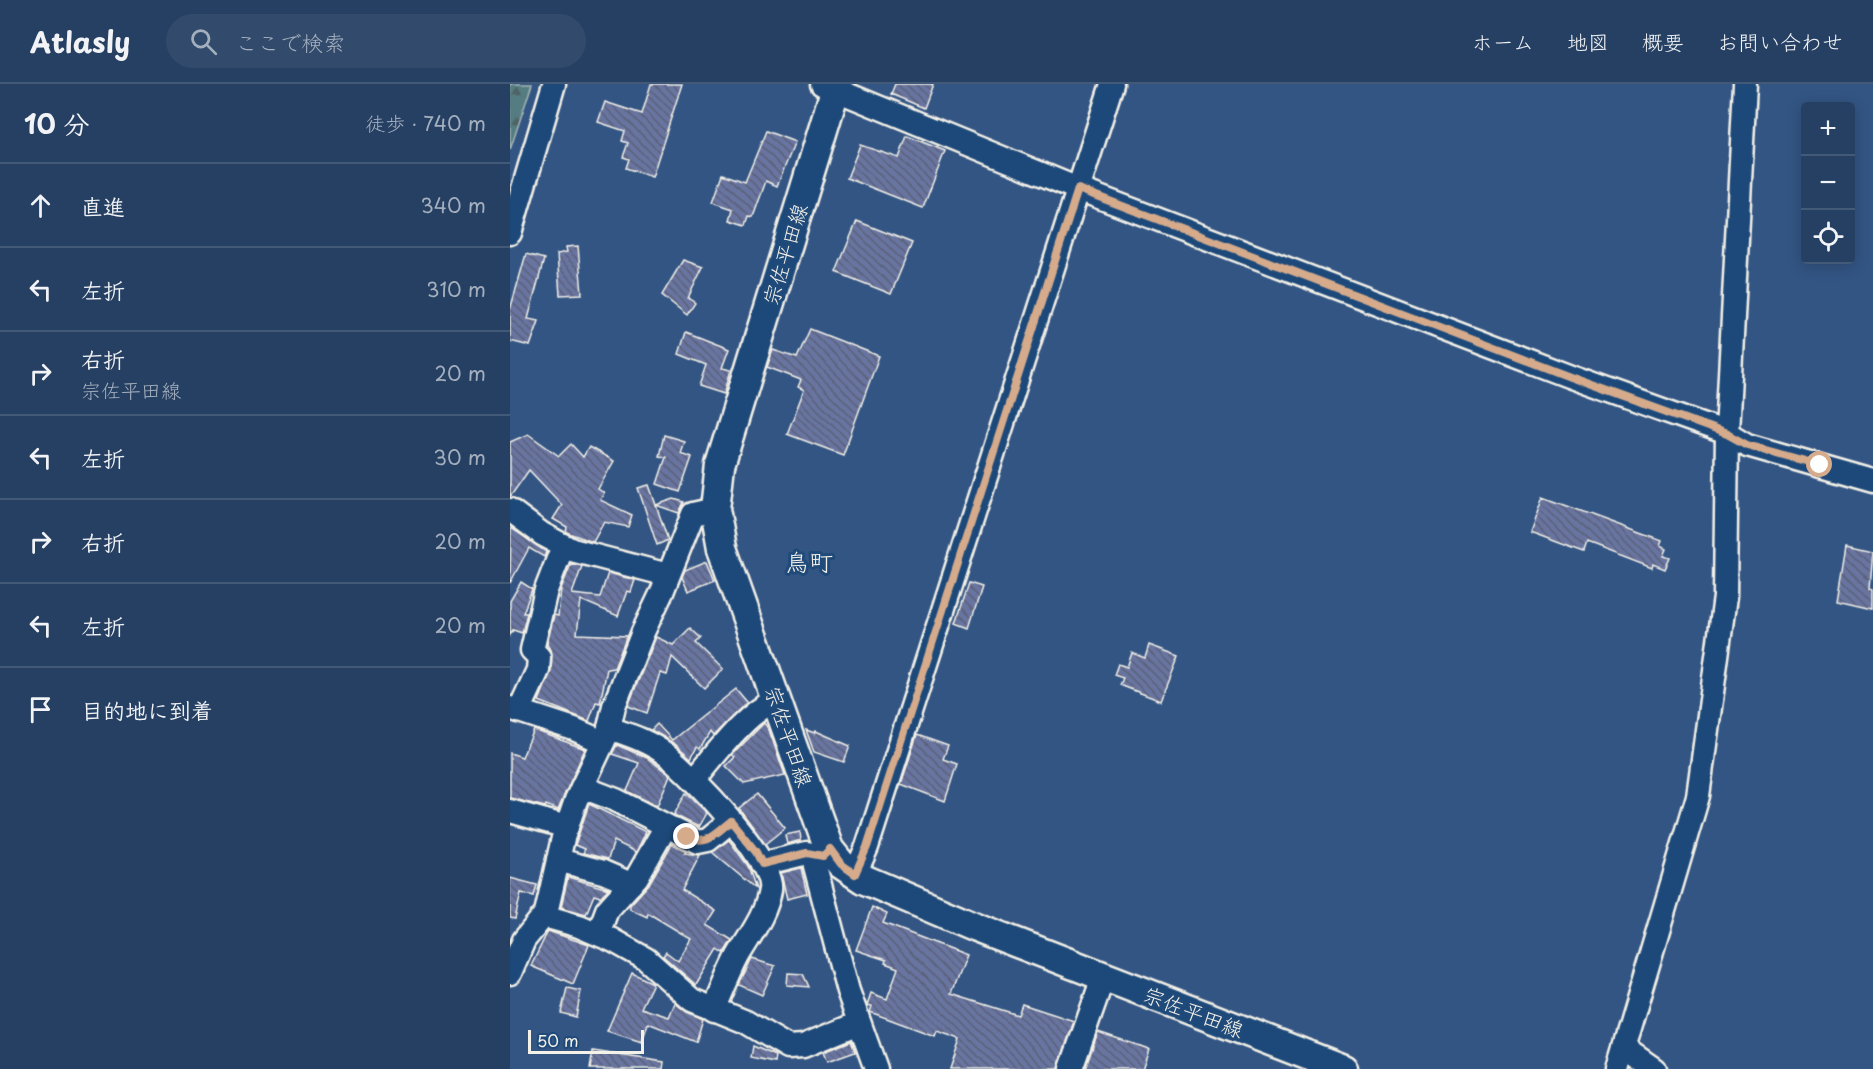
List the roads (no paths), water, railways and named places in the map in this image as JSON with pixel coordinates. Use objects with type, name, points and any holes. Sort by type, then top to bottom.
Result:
[{"type":"main road","name":"宗佐平田線","points":[[832,86],[720,465],[715,509],[722,548],[777,700],[826,852],[855,874],[966,922],[1343,1069]]},
{"type":"street","points":[[510,234],[554,84]]},
{"type":"street","points":[[855,874],[867,847],[1113,84]]},
{"type":"street","points":[[1654,1069],[1620,1058],[1698,796],[1725,597],[1727,434],[1745,84]]},
{"type":"street","points":[[832,86],[1078,189],[1570,377],[1727,434],[1747,445],[1873,481]]},
{"type":"street","points":[[510,972],[517,939],[544,916],[567,827],[582,787],[606,735],[614,706],[643,632],[693,514],[715,509]]},
{"type":"street","points":[[511,512],[563,546],[623,565],[668,575]]},
{"type":"street","points":[[563,546],[536,625],[532,650],[539,657],[537,670],[514,709],[574,729],[640,739],[666,754],[694,780],[756,852],[771,888],[762,915],[739,956],[714,1010]]},
{"type":"street","points":[[694,780],[727,741],[765,705],[777,700]]},
{"type":"street","points":[[582,787],[616,800],[699,842],[708,840],[731,821]]},
{"type":"street","points":[[510,811],[567,827]]},
{"type":"street","points":[[598,934],[607,910],[631,884],[666,826]]},
{"type":"street","points":[[762,864],[807,853],[826,852]]},
{"type":"street","points":[[826,852],[815,866],[848,991],[876,1069]]},
{"type":"street","points":[[558,860],[603,872],[631,884]]},
{"type":"street","points":[[544,916],[598,934],[646,960],[692,1000],[746,1022],[788,1047],[803,1046],[859,1023]]},
{"type":"street","points":[[1071,1069],[1099,989],[1101,975]]},
{"type":"district","name":"鳥町","points":[[809,561]]}]
